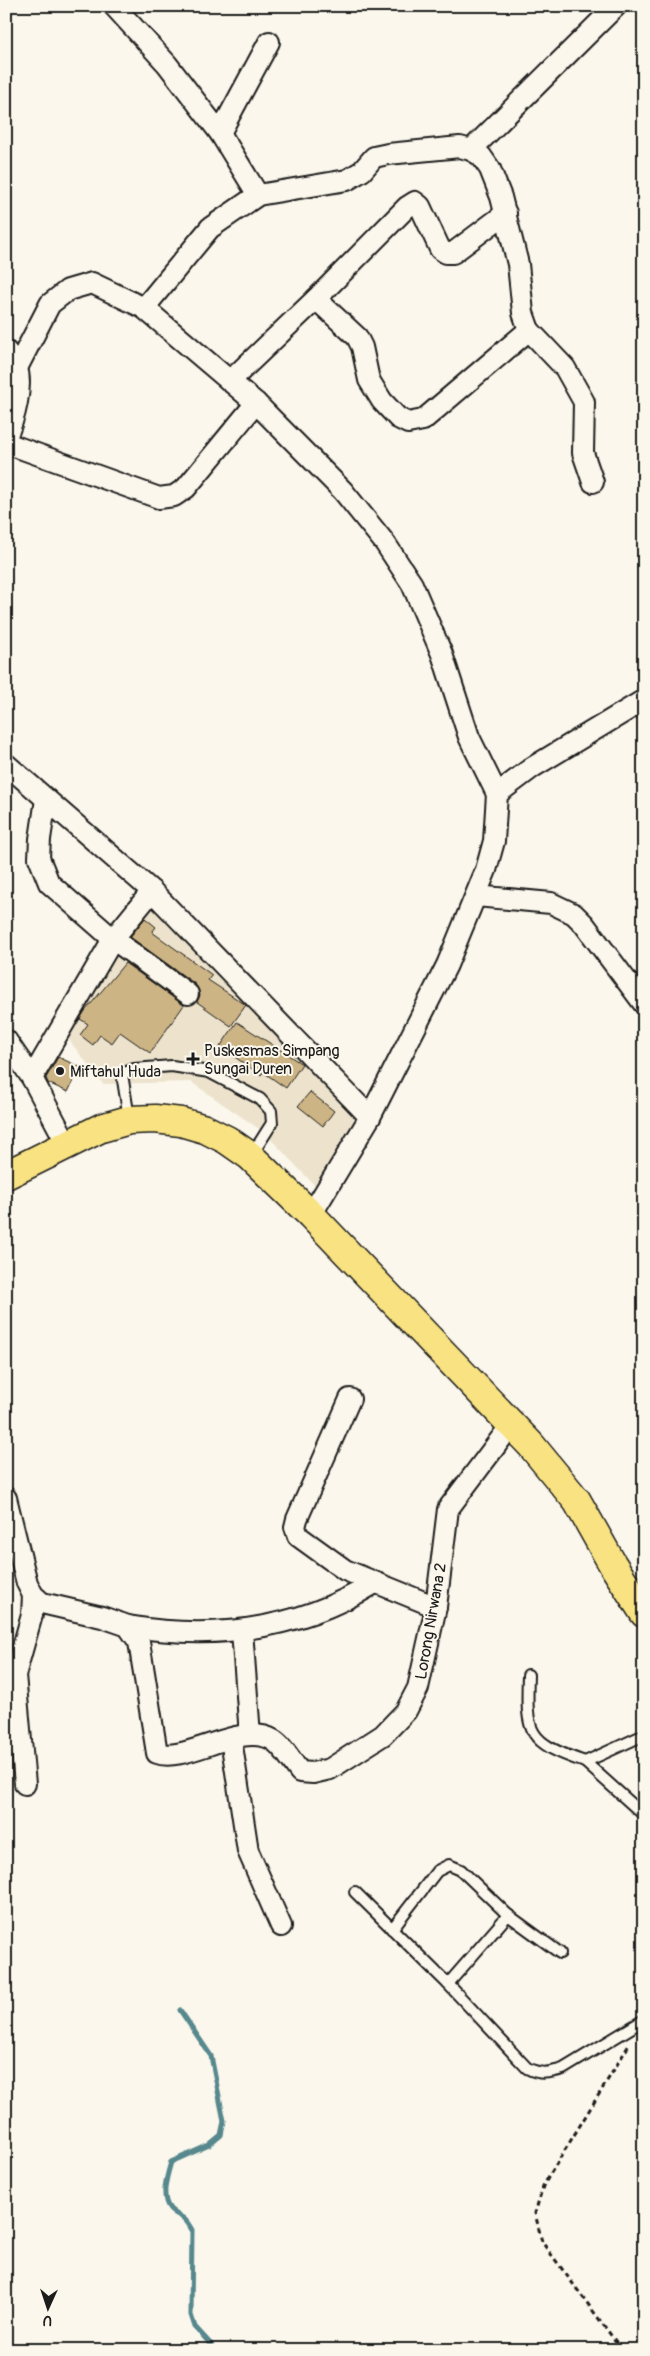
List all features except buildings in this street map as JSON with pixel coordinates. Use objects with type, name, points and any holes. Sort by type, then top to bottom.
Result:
[{"type":"highway","points":[[6,1175],[101,1128],[129,1120],[155,1119],[205,1128],[227,1140],[250,1156],[311,1215],[512,1424],[577,1501],[613,1565],[644,1613]]},
{"type":"street","points":[[114,6],[167,64],[220,133],[258,196]]},
{"type":"street","points":[[471,150],[616,6]]},
{"type":"street","points":[[220,133],[269,42]]},
{"type":"street","points":[[144,308],[210,228],[258,196],[347,180],[362,171],[374,158],[388,154],[460,147],[471,150],[481,156],[490,169],[506,213],[518,264],[523,313],[529,330],[565,368],[584,402],[583,453],[593,482]]},
{"type":"street","points":[[230,381],[316,299],[407,207],[415,202],[420,206],[440,249],[446,253],[454,253],[506,213]]},
{"type":"street","points":[[6,437],[13,423],[18,392],[12,360],[50,304],[68,290],[92,283],[144,308],[256,403],[343,491],[385,543],[412,584],[442,654],[469,737],[497,794],[494,841],[476,896],[447,965],[370,1117],[311,1215]]},
{"type":"street","points":[[316,299],[357,337],[362,347],[369,380],[382,401],[398,418],[408,423],[423,420],[529,330]]},
{"type":"street","points":[[6,443],[159,498],[174,496],[186,488],[256,403]]},
{"type":"street","points":[[497,794],[533,767],[644,700]]},
{"type":"street","points":[[6,764],[152,891],[370,1117]]},
{"type":"street","points":[[46,798],[39,858],[49,883],[113,939],[188,994]]},
{"type":"street","points":[[32,1078],[113,939],[152,891]]},
{"type":"street","points":[[476,896],[561,905],[584,924],[644,1004]]},
{"type":"street","points":[[6,1040],[32,1078],[67,1144]]},
{"type":"street","points":[[350,1399],[295,1527],[298,1536],[345,1570],[436,1606]]},
{"type":"street","name":"Lorong Nirwana 2","points":[[241,1737],[265,1736],[275,1741],[300,1772],[313,1773],[330,1769],[383,1734],[406,1711],[418,1688],[436,1606],[448,1509],[512,1424]]},
{"type":"street","points":[[6,1498],[27,1583],[33,1595],[42,1603],[102,1617],[128,1626],[164,1632],[210,1633],[256,1630],[303,1617],[347,1600],[374,1583]]},
{"type":"street","points":[[25,1784],[15,1675],[32,1614],[33,1595]]},
{"type":"street","points":[[128,1626],[139,1642],[157,1753],[164,1756],[178,1754],[206,1744],[241,1737]]},
{"type":"street","points":[[242,1630],[241,1737],[248,1851],[281,1926]]},
{"type":"lane","points":[[129,1120],[122,1074],[134,1069],[172,1066],[209,1072],[260,1100],[270,1111],[272,1123],[250,1156]]},
{"type":"lane","points":[[528,1675],[529,1727],[540,1743],[558,1753],[585,1762],[644,1815]]},
{"type":"lane","points":[[585,1762],[644,1735]]},
{"type":"lane","points":[[392,1929],[436,1871],[449,1865],[461,1870],[508,1915],[560,1953]]},
{"type":"lane","points":[[355,1892],[448,1984],[527,2068],[537,2073],[550,2073],[563,2069],[644,2020]]},
{"type":"lane","points":[[448,1984],[508,1915]]},
{"type":"path","points":[[622,2350],[542,2242],[535,2213],[543,2186],[633,2038]]},
{"type":"shaded area","name":"Puskesmas Simpang Sungai Duren","points":[[150,899],[348,1107],[354,1120],[353,1136],[319,1190],[265,1133],[191,1082],[103,1084],[65,1035]]},
{"type":"waterway","points":[[180,2010],[211,2056],[224,2121],[221,2135],[209,2145],[171,2162],[165,2186],[165,2199],[170,2209],[184,2219],[192,2230],[191,2315],[195,2327],[216,2350]]},
{"type":"place","name":"Puskesmas Simpang Sungai Duren","points":[[193,1059]]},
{"type":"place","name":"Miftahul Huda","points":[[60,1071]]}]
